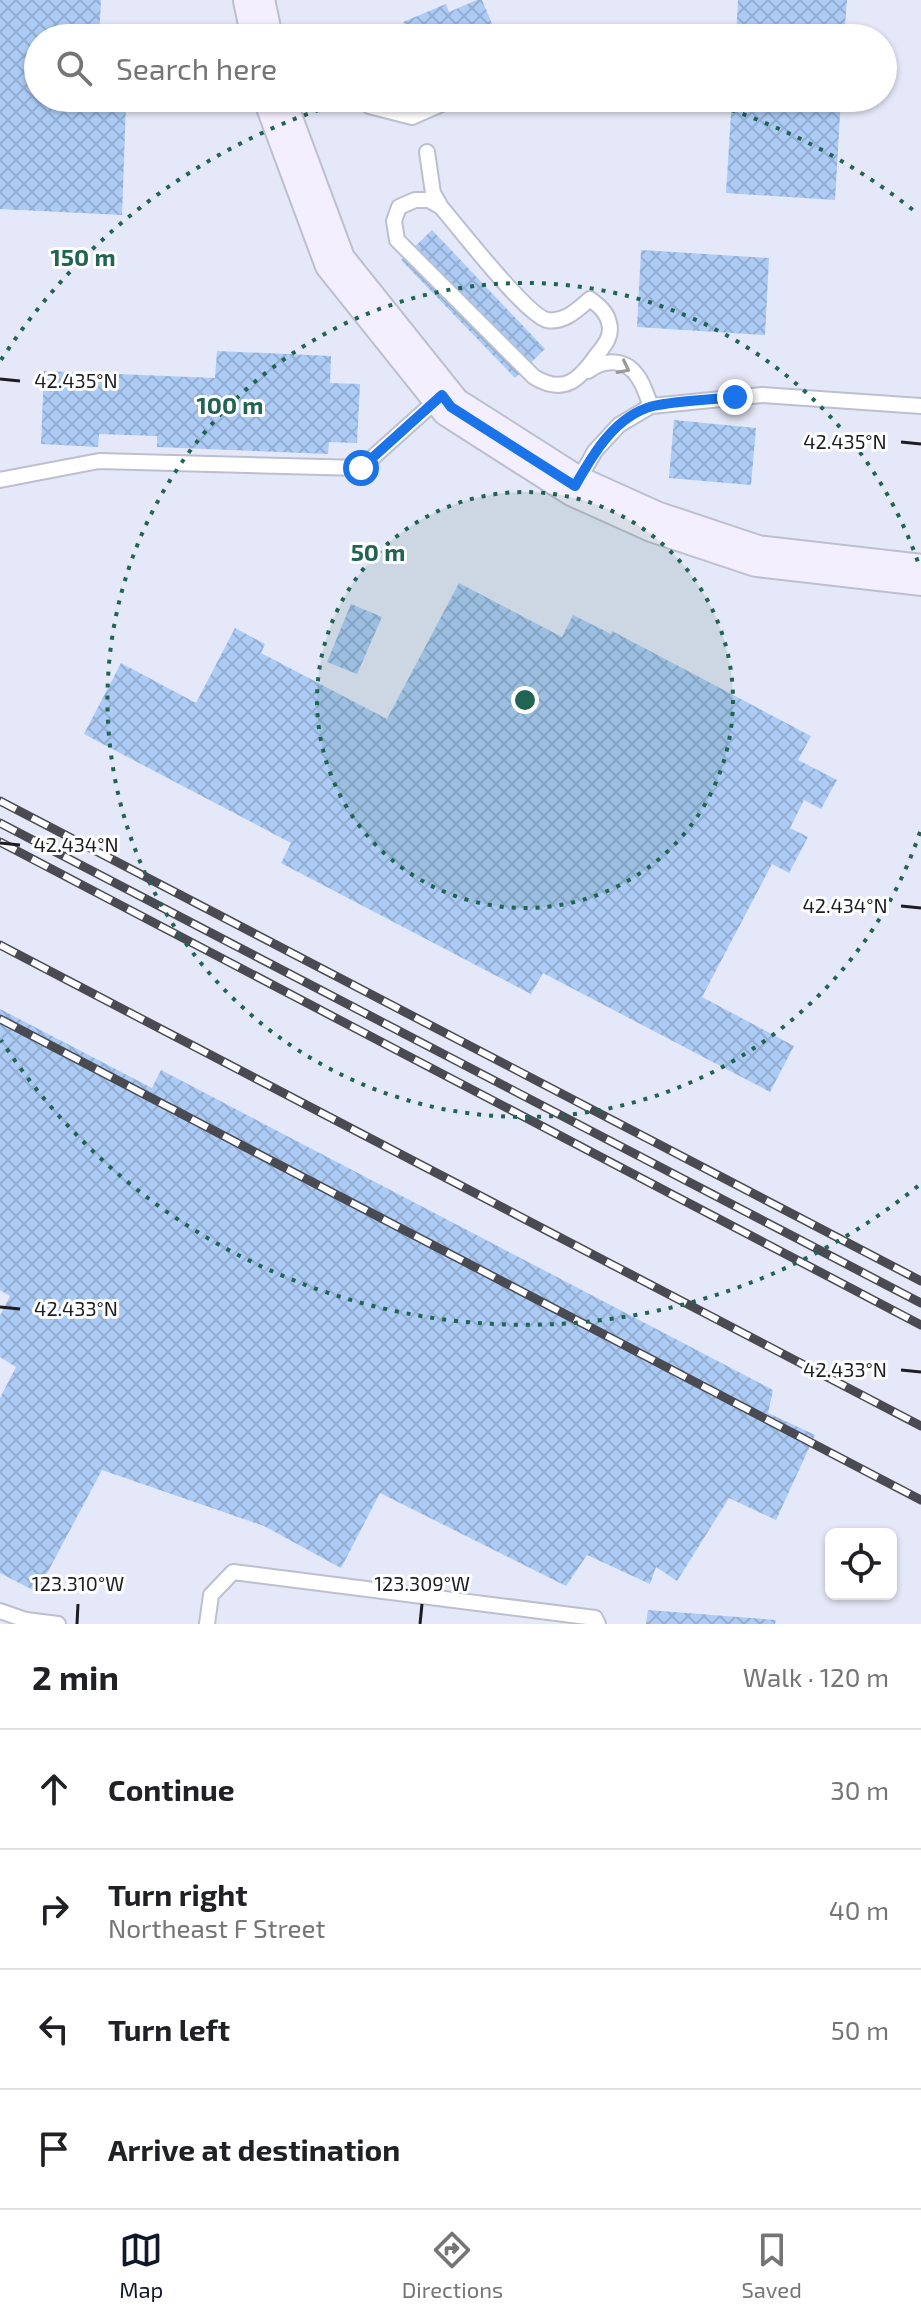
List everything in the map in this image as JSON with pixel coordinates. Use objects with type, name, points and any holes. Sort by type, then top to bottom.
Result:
[{"type":"main road","points":[[254,0],[259,24]]},
{"type":"main road","points":[[279,112],[335,262],[451,407],[575,486],[655,522],[757,556],[921,575]]},
{"type":"lane","points":[[392,112],[412,117],[423,112]]},
{"type":"lane","points":[[427,152],[433,193],[441,207],[530,309],[545,320],[561,320],[590,299],[606,315],[611,326],[609,339],[582,376]]},
{"type":"lane","points":[[441,207],[429,200],[415,200],[399,207],[394,221],[397,240],[534,377],[554,385],[568,384],[600,362],[616,362],[637,374],[651,406]]},
{"type":"lane","points":[[0,480],[99,461],[361,468],[442,395]]},
{"type":"lane","points":[[575,486],[595,451],[619,425],[651,406],[762,395],[921,406]]},
{"type":"lane","points":[[207,1624],[211,1595],[233,1572],[595,1618],[598,1624]]},
{"type":"lane","points":[[0,1611],[26,1620],[58,1624]]},
{"type":"building","points":[[0,0],[101,0],[100,24],[24,24],[24,112],[126,112],[122,215],[0,209]]},
{"type":"building","points":[[482,0],[492,24],[403,22],[446,4],[449,12]]},
{"type":"building","points":[[738,0],[847,0],[845,24],[737,24]]},
{"type":"building","points":[[731,112],[840,112],[835,200],[726,193]]},
{"type":"building","points":[[432,230],[545,349],[515,378],[401,260]]},
{"type":"building","points":[[641,250],[769,258],[765,335],[637,327]]},
{"type":"building","points":[[217,351],[331,356],[330,383],[360,384],[357,443],[329,442],[328,454],[157,447],[157,436],[99,434],[98,447],[41,444],[44,371],[215,378]]},
{"type":"building","points":[[674,420],[756,428],[751,485],[669,478]]},
{"type":"building","points":[[459,583],[562,637],[573,615],[611,634],[612,631],[811,736],[798,760],[837,780],[821,809],[804,800],[790,828],[808,837],[789,873],[772,864],[702,997],[794,1046],[770,1092],[543,973],[531,994],[281,863],[291,843],[84,734],[121,663],[196,703],[235,628],[265,644],[261,653],[387,719]]},
{"type":"building","points":[[351,604],[382,617],[357,674],[327,662]]},
{"type":"building","points":[[0,1009],[152,1088],[161,1070],[773,1390],[768,1413],[815,1435],[776,1520],[729,1498],[677,1581],[656,1567],[650,1584],[587,1555],[566,1586],[380,1493],[341,1568],[264,1526],[102,1470],[37,1592],[0,1573],[0,1398],[16,1367],[0,1357],[0,1316],[10,1296],[0,1290]]},
{"type":"building","points":[[648,1610],[776,1620],[775,1624],[646,1624]]},
{"type":"railway","points":[[0,801],[921,1281]]},
{"type":"railway","points":[[0,823],[921,1303]]},
{"type":"railway","points":[[0,842],[921,1325]]},
{"type":"railway","points":[[0,945],[921,1426]]},
{"type":"railway","points":[[0,1019],[921,1500]]},
{"type":"route","points":[[361,468],[442,395],[451,407],[575,486],[595,451],[619,425],[651,406],[735,397]]}]
